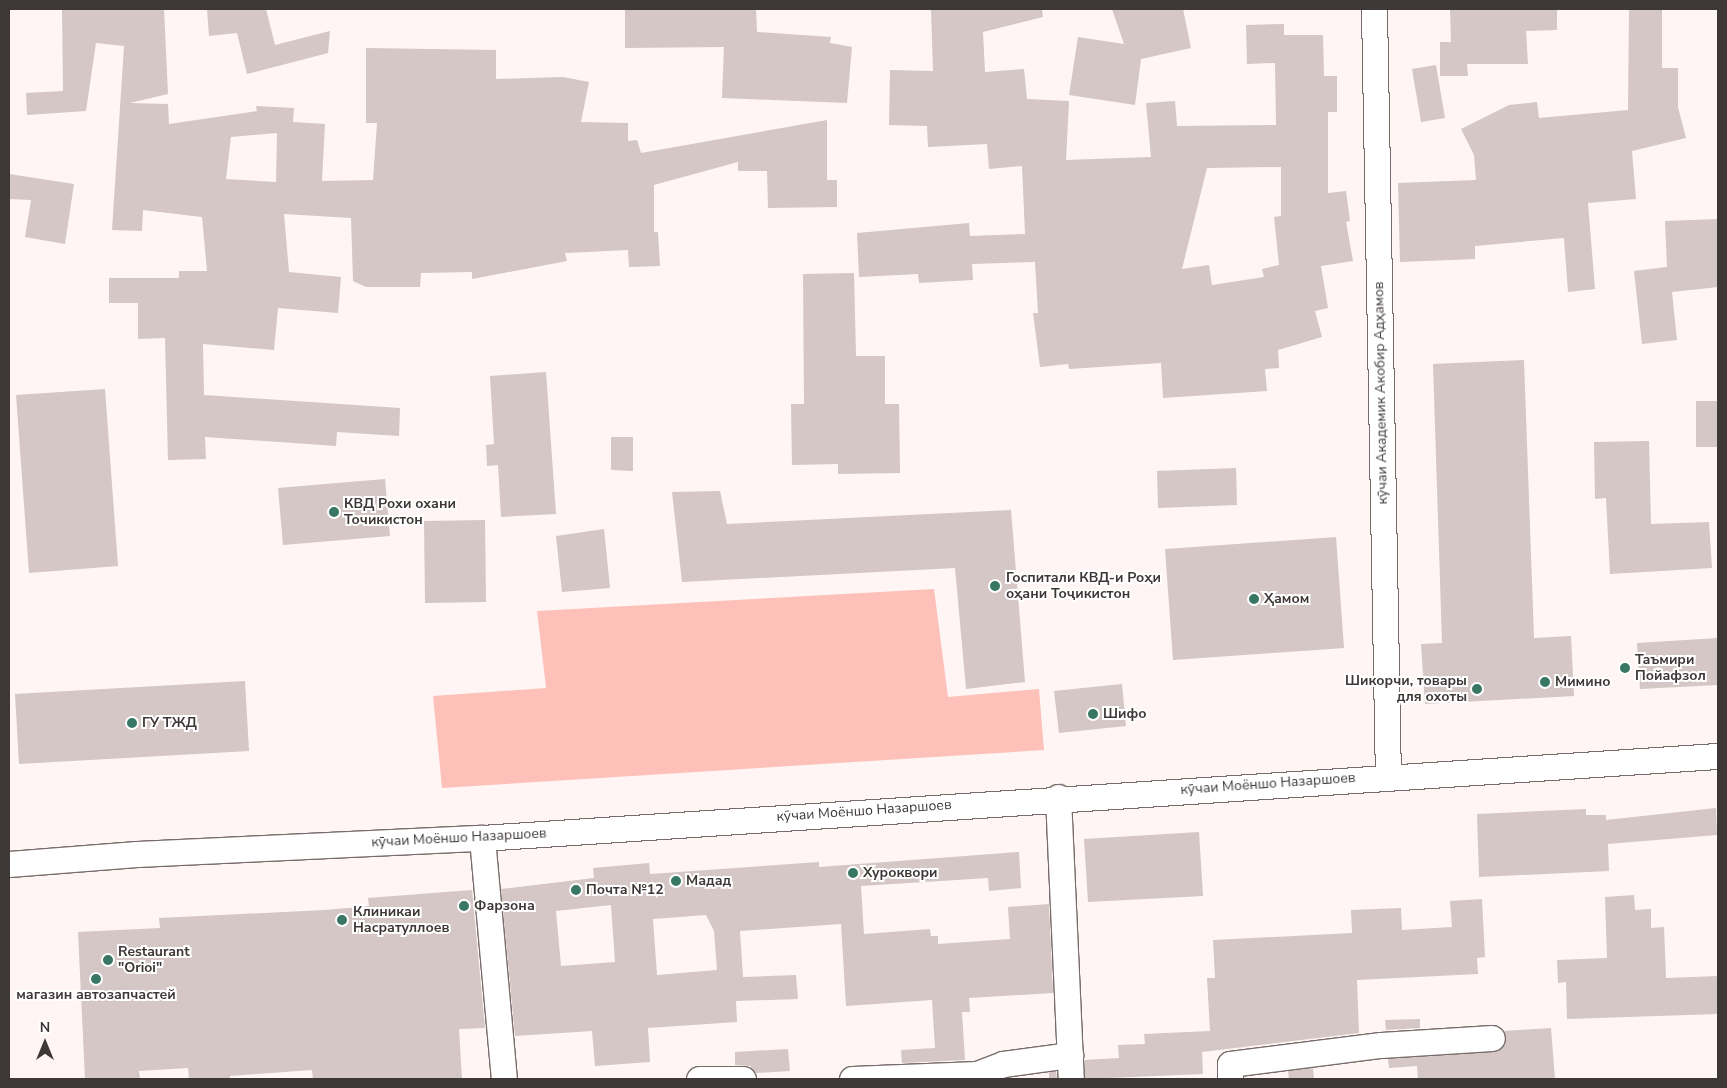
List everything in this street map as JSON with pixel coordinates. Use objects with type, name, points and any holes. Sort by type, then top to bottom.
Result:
[{"type":"street","name":"кӯчаи Академик Акобир Адҳамов","points":[[1374,9],[1388,777]]},
{"type":"street","name":"кӯчаи Моёншо Назаршоев","points":[[9,864],[137,854],[482,838],[1058,797],[1718,756]]},
{"type":"street","points":[[852,1079],[976,1074],[1003,1064],[1070,1067],[1058,797]]},
{"type":"street","points":[[482,838],[504,1079]]},
{"type":"street","points":[[1230,1079],[1230,1064],[1290,1055],[1492,1038]]},
{"type":"street","points":[[699,1079],[743,1079]]},
{"type":"shaded area","points":[[934,589],[948,697],[1039,689],[1044,750],[442,788],[433,696],[546,688],[537,611]]},
{"type":"building","points":[[62,9],[164,9],[168,94],[130,103],[168,104],[169,124],[257,111],[256,106],[294,108],[293,122],[325,124],[322,181],[373,180],[377,123],[366,123],[366,48],[496,50],[496,79],[563,77],[589,82],[581,122],[628,123],[628,141],[637,140],[641,153],[827,120],[827,180],[837,180],[837,207],[768,208],[767,171],[738,171],[738,162],[654,185],[654,232],[658,232],[660,266],[629,267],[628,250],[565,253],[567,261],[472,279],[472,272],[421,273],[420,287],[366,287],[353,281],[351,218],[284,214],[289,272],[341,277],[338,313],[278,308],[274,350],[203,344],[204,395],[400,408],[399,436],[337,432],[336,446],[205,437],[206,459],[168,460],[165,338],[138,339],[138,303],[109,303],[109,278],[179,278],[179,271],[207,271],[202,217],[143,210],[142,231],[112,230],[124,46],[96,43],[86,111],[27,115],[26,93],[63,91]],"holes":[[[277,133],[276,182],[226,179],[231,137]]]},
{"type":"building","points":[[207,9],[266,9],[275,45],[330,31],[328,53],[247,74],[237,33],[209,36]]},
{"type":"building","points":[[625,9],[756,9],[757,32],[831,37],[830,43],[852,47],[847,103],[722,98],[724,47],[625,48]]},
{"type":"building","points":[[931,9],[1042,9],[1043,17],[983,32],[985,72],[1024,69],[1027,99],[1069,101],[1066,160],[1151,157],[1146,103],[1175,101],[1177,126],[1276,125],[1275,63],[1247,64],[1246,25],[1284,24],[1284,35],[1323,35],[1324,76],[1337,76],[1337,112],[1328,112],[1328,193],[1346,191],[1350,221],[1346,222],[1353,261],[1321,266],[1328,308],[1315,311],[1322,337],[1278,350],[1279,368],[1265,369],[1267,391],[1163,398],[1161,363],[1069,369],[1068,364],[1040,367],[1033,313],[1038,313],[1035,262],[972,264],[973,280],[919,283],[918,274],[859,277],[857,233],[969,223],[970,236],[1025,234],[1022,166],[989,169],[987,144],[928,147],[927,126],[889,125],[890,70],[933,71]],"holes":[[[1281,167],[1281,216],[1274,217],[1279,265],[1262,269],[1264,277],[1212,285],[1209,265],[1182,269],[1207,168]]]},
{"type":"building","points":[[1112,9],[1183,9],[1191,48],[1141,59],[1135,105],[1069,95],[1078,37],[1124,44]]},
{"type":"building","points":[[1450,9],[1557,9],[1557,30],[1526,31],[1528,64],[1467,64],[1468,76],[1440,76],[1440,42],[1451,42]]},
{"type":"building","points":[[1629,9],[1662,9],[1662,68],[1678,68],[1678,107],[1686,138],[1632,151],[1636,199],[1588,203],[1595,289],[1568,292],[1564,238],[1475,246],[1475,259],[1400,262],[1398,183],[1476,180],[1474,155],[1461,129],[1509,105],[1537,102],[1539,118],[1628,110]]},
{"type":"building","points":[[1436,65],[1445,118],[1421,122],[1412,69]]},
{"type":"building","points":[[9,174],[74,184],[65,244],[25,237],[31,200],[9,199]]},
{"type":"building","points":[[1718,219],[1718,287],[1672,292],[1677,340],[1642,344],[1634,271],[1667,267],[1665,221]]},
{"type":"building","points":[[854,273],[856,356],[885,356],[885,404],[899,404],[900,473],[838,474],[838,464],[792,465],[791,404],[804,404],[803,274]]},
{"type":"building","points":[[1524,360],[1534,638],[1571,636],[1574,696],[1425,704],[1421,644],[1442,643],[1433,364]]},
{"type":"building","points":[[546,372],[556,514],[501,517],[498,465],[487,466],[486,445],[494,444],[490,376]]},
{"type":"building","points":[[105,389],[118,566],[29,573],[16,395]]},
{"type":"building","points":[[1696,401],[1717,401],[1717,447],[1696,447]]},
{"type":"building","points":[[611,437],[633,437],[633,471],[611,470]]},
{"type":"building","points":[[1649,441],[1651,524],[1709,522],[1712,568],[1610,574],[1606,498],[1595,499],[1594,442]]},
{"type":"building","points":[[1236,468],[1237,505],[1158,508],[1157,471]]},
{"type":"building","name":"КВД Рохи охани Точикистон","points":[[385,479],[390,536],[283,545],[278,488]]},
{"type":"building","name":"Госпитали КВД-и Роҳи оҳани Тоҷикистон","points":[[720,491],[727,524],[1011,510],[1025,682],[966,689],[955,568],[682,582],[672,492]]},
{"type":"building","points":[[485,520],[486,602],[425,603],[424,521]]},
{"type":"building","points":[[604,529],[610,588],[562,592],[556,536]]},
{"type":"building","name":"Ҳамом","points":[[1336,537],[1344,648],[1173,660],[1165,549]]},
{"type":"building","points":[[1718,638],[1718,685],[1640,689],[1637,643]]},
{"type":"building","name":"ГУ ТЖД","points":[[245,681],[249,751],[19,764],[15,694]]},
{"type":"building","points":[[1122,684],[1126,726],[1059,733],[1054,691]]},
{"type":"building","points":[[1716,808],[1717,835],[1608,844],[1609,871],[1479,877],[1477,814],[1586,809],[1586,815],[1606,815],[1606,820]]},
{"type":"building","points":[[1199,832],[1203,896],[1088,902],[1084,839]]},
{"type":"building","points":[[1019,852],[1021,888],[989,891],[988,878],[861,886],[864,934],[930,929],[931,936],[938,936],[938,944],[1010,939],[1008,907],[1049,904],[1053,993],[969,998],[970,1012],[962,1012],[965,1060],[902,1063],[901,1050],[935,1048],[932,1000],[846,1006],[841,924],[740,931],[743,977],[796,975],[798,999],[736,1001],[737,1022],[648,1028],[650,1062],[595,1066],[592,1031],[515,1036],[501,889],[594,878],[593,868],[649,863],[650,874],[819,862],[819,867]],"holes":[[[611,905],[615,962],[561,966],[556,911]],[[706,915],[714,931],[717,970],[657,975],[653,919]]]},
{"type":"building","points":[[472,890],[485,1028],[459,1029],[462,1079],[313,1079],[312,1070],[230,1076],[230,1079],[189,1079],[188,1068],[139,1071],[140,1079],[85,1079],[78,932],[160,928],[159,918],[325,910],[369,906],[368,898]]},
{"type":"building","points":[[1634,895],[1635,910],[1651,909],[1651,928],[1664,927],[1666,978],[1718,976],[1718,1014],[1567,1019],[1566,982],[1558,983],[1557,960],[1607,958],[1605,897]]},
{"type":"building","points":[[1482,899],[1485,957],[1477,958],[1478,974],[1357,980],[1359,1033],[1202,1052],[1203,1074],[1085,1079],[1084,1060],[1119,1058],[1118,1045],[1145,1044],[1144,1034],[1210,1031],[1207,978],[1215,978],[1213,940],[1352,933],[1351,910],[1401,908],[1402,930],[1452,927],[1450,901]]},
{"type":"building","points":[[1420,1019],[1420,1028],[1386,1030],[1385,1020]]},
{"type":"building","points":[[1551,1028],[1555,1079],[1418,1079],[1417,1066],[1389,1068],[1388,1059],[1493,1052],[1505,1045],[1504,1031]]},
{"type":"building","points":[[788,1049],[790,1071],[756,1073],[750,1066],[735,1065],[735,1052]]},
{"type":"building","points":[[1313,1068],[1314,1079],[1289,1079],[1288,1071]]},
{"type":"building","points":[[1056,1071],[1057,1079],[1049,1079],[1049,1072]]},
{"type":"place","name":"КВД Рохи охани Точикистон","points":[[334,512]]},
{"type":"place","name":"Госпитали КВД-и Роҳи оҳани Тоҷикистон","points":[[995,586]]},
{"type":"place","name":"Ҳамом","points":[[1254,599]]},
{"type":"place","name":"Таъмири Пойафзол","points":[[1625,668]]},
{"type":"place","name":"Мимино","points":[[1545,682]]},
{"type":"place","name":"Шикорчи, товары для охоты","points":[[1477,689]]},
{"type":"place","name":"Шифо","points":[[1093,714]]},
{"type":"place","name":"ГУ ТЖД","points":[[132,723]]},
{"type":"place","name":"Хуроквори","points":[[853,873]]},
{"type":"place","name":"Мадад","points":[[676,881]]},
{"type":"place","name":"Почта №12","points":[[576,890]]},
{"type":"place","name":"Фарзона","points":[[464,906]]},
{"type":"place","name":"Клиникаи Насратуллоев","points":[[342,920]]},
{"type":"place","name":"Restaurant \"Orioi\"","points":[[108,960]]},
{"type":"place","name":"магазин автозапчастей","points":[[96,979]]}]
